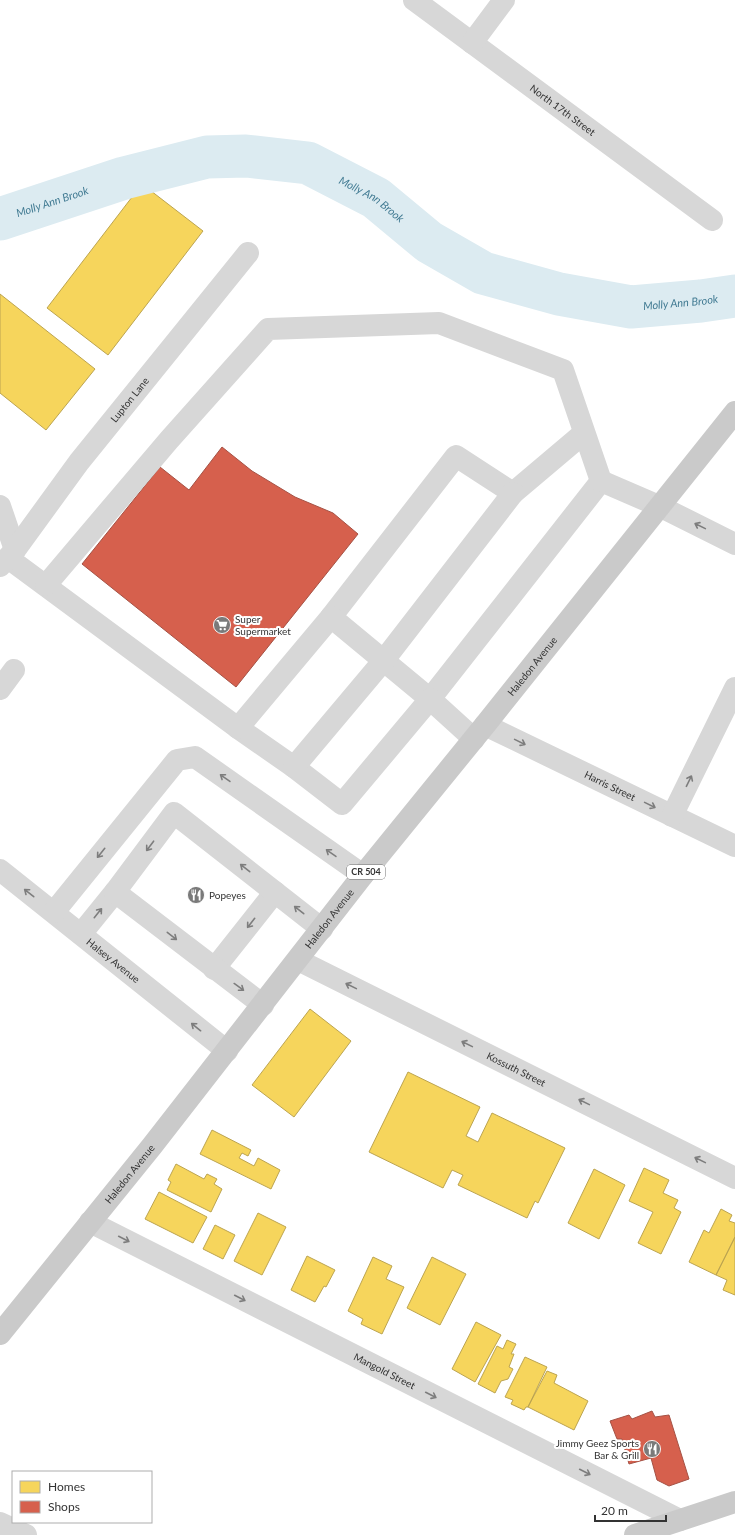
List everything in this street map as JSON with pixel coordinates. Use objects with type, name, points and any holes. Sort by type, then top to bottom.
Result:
[{"type":"main road","name":"Haledon Avenue","points":[[1,1331],[152,1146],[363,875],[480,732],[735,412]]},
{"type":"main road","points":[[635,1535],[735,1502]]},
{"type":"street","name":"North 17th Street","points":[[414,0],[712,220]]},
{"type":"street","points":[[472,44],[504,0]]},
{"type":"street","name":"Lupton Lane","points":[[8,558],[79,462],[248,253]]},
{"type":"street","points":[[46,585],[169,440],[268,329],[439,323],[563,370],[601,481],[659,506],[735,544]]},
{"type":"street","points":[[294,767],[384,660],[513,493],[584,433]]},
{"type":"street","points":[[238,728],[331,617],[456,456],[513,493]]},
{"type":"street","points":[[0,506],[8,558],[238,728],[294,767],[342,804],[430,699],[601,481]]},
{"type":"street","name":"Harris Street","points":[[331,617],[430,699],[480,732],[672,816],[735,846]]},
{"type":"street","points":[[0,689],[14,670]]},
{"type":"street","points":[[672,816],[735,688]]},
{"type":"street","points":[[54,912],[177,760],[195,757],[363,875]]},
{"type":"street","points":[[81,934],[115,892],[174,813],[322,929]]},
{"type":"street","name":"Halsey Avenue","points":[[0,870],[227,1051]]},
{"type":"street","points":[[115,892],[263,1005]]},
{"type":"street","points":[[214,969],[275,892]]},
{"type":"street","name":"Kossuth Street","points":[[298,960],[735,1178]]},
{"type":"street","name":"Mangold Street","points":[[90,1222],[680,1520]]},
{"type":"building: Homes","points":[[142,184],[203,231],[108,355],[47,308]]},
{"type":"building: Homes","points":[[0,294],[95,369],[46,430],[0,393]]},
{"type":"building: Homes","points":[[310,1009],[351,1041],[294,1117],[252,1085]]},
{"type":"building: Homes","points":[[408,1072],[480,1107],[466,1136],[478,1142],[492,1113],[565,1148],[538,1203],[535,1201],[527,1218],[458,1185],[463,1175],[452,1170],[443,1188],[369,1152]]},
{"type":"building: Homes","points":[[212,1130],[251,1150],[248,1156],[242,1153],[239,1158],[254,1166],[258,1158],[280,1170],[271,1189],[200,1154]]},
{"type":"building: Homes","points":[[176,1164],[204,1179],[207,1174],[217,1179],[214,1184],[222,1189],[211,1212],[167,1190],[171,1182],[168,1180]]},
{"type":"building: Homes","points":[[644,1168],[669,1180],[663,1193],[678,1200],[674,1208],[681,1212],[661,1254],[638,1243],[653,1212],[629,1201]]},
{"type":"building: Homes","points":[[594,1169],[625,1185],[599,1239],[568,1223]]},
{"type":"building: Homes","points":[[159,1192],[207,1217],[193,1243],[145,1219]]},
{"type":"building: Homes","points":[[721,1209],[732,1215],[729,1221],[735,1223],[735,1237],[716,1275],[689,1262],[704,1230],[709,1233]]},
{"type":"building: Homes","points":[[258,1213],[286,1227],[262,1275],[234,1261]]},
{"type":"building: Homes","points":[[215,1225],[235,1235],[223,1259],[203,1249]]},
{"type":"building: Homes","points":[[735,1237],[735,1295],[723,1290],[727,1280],[716,1275]]},
{"type":"building: Homes","points":[[307,1256],[335,1270],[326,1287],[324,1286],[315,1302],[291,1290]]},
{"type":"building: Homes","points":[[373,1257],[392,1266],[386,1279],[404,1287],[382,1334],[361,1324],[363,1319],[348,1311]]},
{"type":"building: Homes","points":[[432,1257],[466,1274],[440,1325],[407,1308]]},
{"type":"building: Homes","points":[[476,1322],[501,1335],[475,1382],[452,1369]]},
{"type":"building: Homes","points":[[507,1340],[516,1344],[511,1354],[514,1354],[509,1367],[513,1369],[508,1379],[501,1381],[495,1393],[478,1384],[497,1346],[503,1349]]},
{"type":"building: Homes","points":[[525,1357],[547,1367],[528,1407],[524,1410],[511,1404],[513,1400],[505,1397]]},
{"type":"building: Homes","points":[[547,1371],[557,1375],[554,1383],[588,1401],[574,1430],[528,1407]]},
{"type":"building: Shops","name":"Super Supermarket","points":[[222,447],[252,471],[295,497],[333,513],[358,534],[236,687],[82,564],[160,467],[189,490]]},
{"type":"building: Shops","name":"Jimmy Geez Sports Bar & Grill","points":[[652,1411],[655,1417],[669,1415],[689,1479],[669,1486],[657,1480],[651,1458],[629,1464],[622,1439],[617,1439],[610,1421],[629,1415],[632,1419]]},
{"type":"waterway","name":"Molly Ann Brook","points":[[0,219],[124,178],[207,157],[246,156],[308,163],[376,198],[429,242],[483,273],[559,294],[631,307],[701,301],[735,296]]},
{"type":"place","name":"Super Supermarket","points":[[222,625]]},
{"type":"place","name":"Popeyes","points":[[196,895]]},
{"type":"place","name":"Jimmy Geez Sports Bar & Grill","points":[[652,1449]]}]
